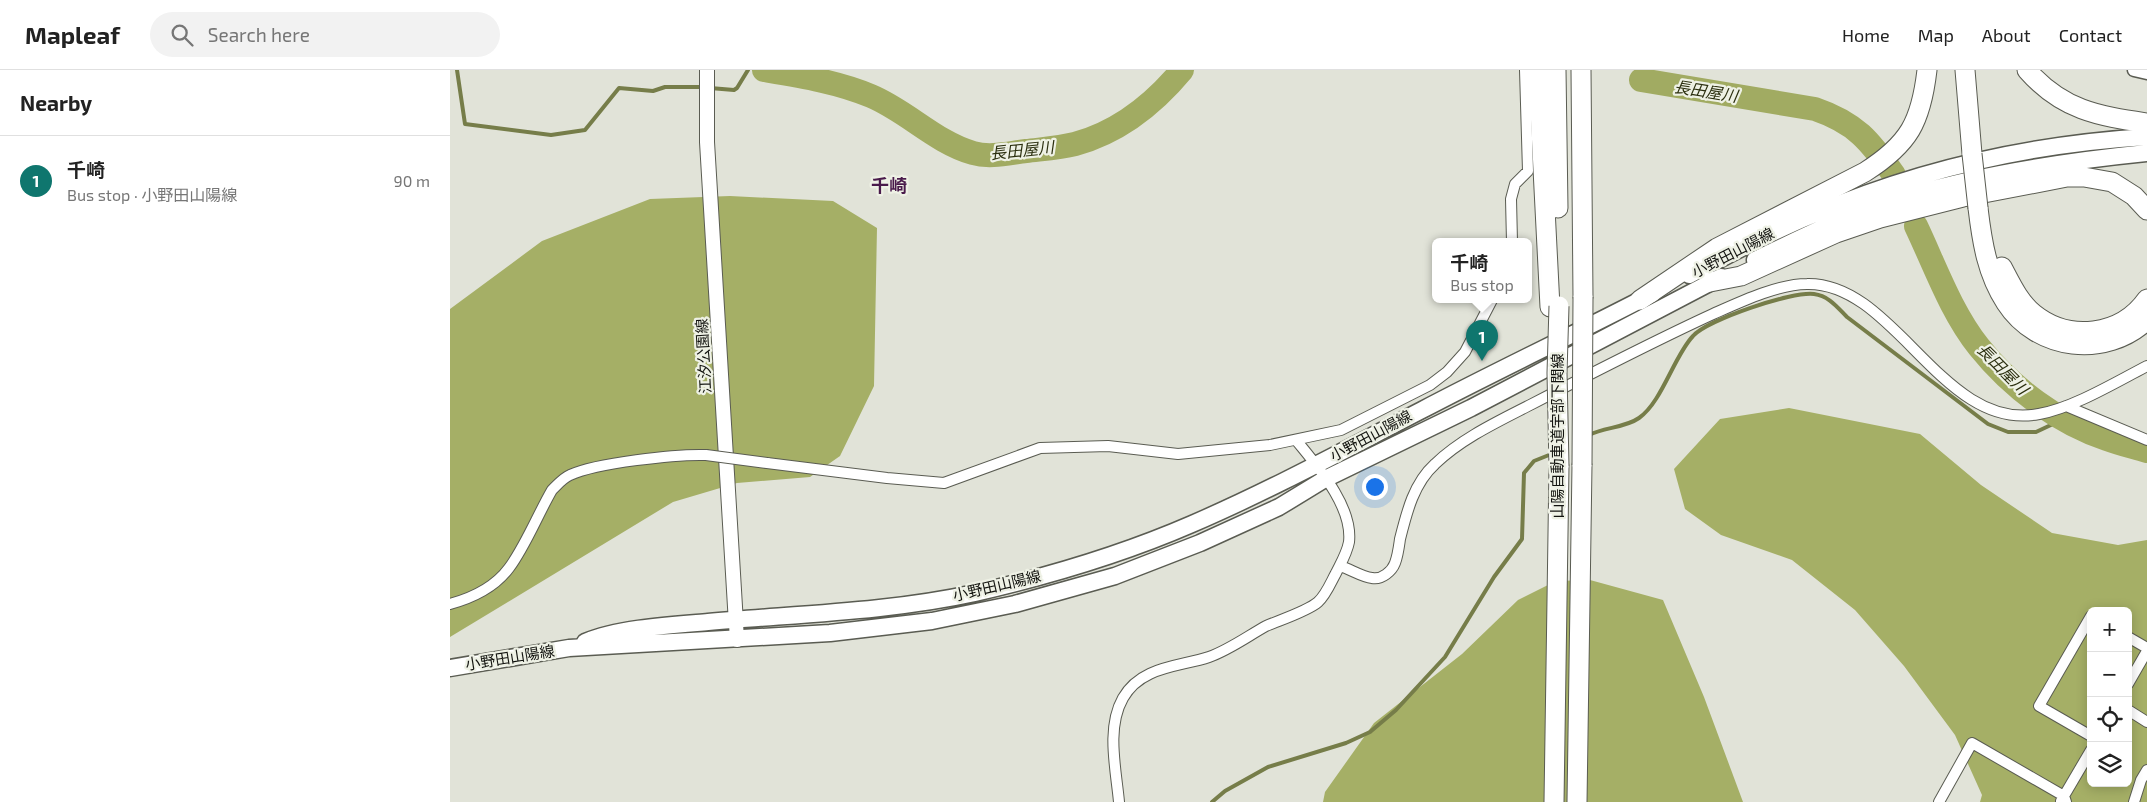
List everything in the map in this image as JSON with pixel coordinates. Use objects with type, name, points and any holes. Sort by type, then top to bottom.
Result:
[{"type":"highway","points":[[1538,70],[1555,307]]},
{"type":"highway","points":[[1555,307],[1556,70]]},
{"type":"highway","name":"山陽自動車道宇部下関線","points":[[1577,802],[1583,297],[1581,70]]},
{"type":"highway","points":[[1640,300],[1717,248],[1865,172],[1888,157],[1898,148],[1915,123],[1927,70]]},
{"type":"highway","points":[[1965,70],[1978,152],[1985,257],[1990,272],[2006,304],[2030,328],[2061,343],[2093,345],[2118,339],[2147,320]]},
{"type":"highway","points":[[1976,70],[1978,152]]},
{"type":"highway","points":[[2027,70],[2040,84],[2078,108],[2100,116],[2147,123]]},
{"type":"highway","points":[[1710,282],[1741,276],[1836,233],[1880,218],[1963,197],[2067,176],[2084,176],[2112,182],[2134,196],[2147,210]]},
{"type":"highway","points":[[1983,206],[2002,267],[2020,300],[2034,314],[2049,324],[2078,332],[2102,331],[2130,318],[2147,300]]},
{"type":"highway","name":"山陽自動車道宇部下関線","points":[[1554,802],[1558,466],[1555,307]]},
{"type":"main road","name":"江汐公園線","points":[[707,70],[707,142],[737,640]]},
{"type":"main road","name":"小野田山陽線","points":[[450,668],[569,648],[737,640],[830,633],[932,620],[1015,604],[1116,576],[1200,543],[1279,507],[1320,472],[1423,409],[1812,215],[1906,180],[2022,152],[2114,139],[2147,137]]},
{"type":"main road","name":"小野田山陽線","points":[[569,648],[597,636],[668,625],[908,604],[972,593],[1052,573],[1113,554],[1191,525],[1471,408],[1710,282],[1786,245],[1865,211],[1908,196],[2026,168],[2094,158],[2147,153]]},
{"type":"street","points":[[1512,238],[1510,199],[1516,184],[1528,171],[1525,70]]},
{"type":"street","points":[[2134,70],[2147,73]]},
{"type":"street","points":[[1340,566],[1372,578],[1381,577],[1389,572],[1395,564],[1404,522],[1417,488],[1429,470],[1452,450],[1499,422],[1610,363],[1716,313],[1782,287],[1810,284],[1836,288],[1846,292],[1883,320],[1955,388],[1973,402],[2017,416],[2038,415],[2066,406],[2147,366]]},
{"type":"street","points":[[450,604],[484,590],[509,569],[552,490],[559,482],[570,475],[594,468],[693,454],[887,478],[944,483],[1040,448],[1108,446],[1178,454],[1270,445],[1341,430],[1430,385],[1446,372],[1465,352],[1490,303]]},
{"type":"street","points":[[2066,406],[2147,440]]},
{"type":"street","points":[[1119,802],[1113,731],[1117,711],[1123,698],[1131,688],[1143,677],[1164,668],[1210,656],[1318,602],[1340,566],[1349,542],[1348,521],[1342,507],[1320,472],[1296,440]]},
{"type":"street","points":[[2087,623],[2039,706],[2087,734]]},
{"type":"street","points":[[2132,640],[2147,650],[2132,677]]},
{"type":"street","points":[[2132,713],[2147,722]]},
{"type":"street","points":[[1939,802],[1972,744],[2064,800],[2087,757]]},
{"type":"street","points":[[2134,802],[2141,780],[2147,770]]},
{"type":"green space","points":[[730,196],[833,201],[877,228],[874,386],[840,456],[810,477],[737,483],[673,502],[450,637],[450,309],[542,241],[650,199]]},
{"type":"green space","points":[[1789,408],[1920,434],[1981,485],[2052,533],[2118,545],[2147,540],[2147,802],[1980,802],[1982,795],[1955,735],[1904,666],[1855,610],[1792,560],[1721,535],[1685,509],[1674,469],[1720,419]]},
{"type":"green space","points":[[1590,580],[1663,600],[1704,697],[1743,802],[1323,802],[1325,792],[1374,723],[1462,654],[1518,600],[1556,581]]},
{"type":"waterway","points":[[457,70],[465,124],[551,135],[585,130],[619,88],[653,91],[665,87],[703,87]]},
{"type":"waterway","points":[[710,88],[734,90],[748,70]]},
{"type":"waterway","name":"長田屋川","points":[[764,70],[819,80],[858,91],[884,102],[946,142],[973,153],[993,155],[1069,145],[1091,139],[1121,125],[1134,116],[1159,95],[1182,70]]},
{"type":"waterway","name":"長田屋川","points":[[1641,80],[1815,109],[1829,114],[1861,134],[1894,175]]},
{"type":"waterway","name":"長田屋川","points":[[1916,226],[1960,319],[1979,347],[2006,376],[2037,402],[2071,423],[2112,441],[2147,451]]},
{"type":"waterway","points":[[1589,435],[1601,430],[1621,426],[1639,418],[1647,411],[1686,345],[1701,329],[1750,308],[1803,294],[1819,295],[1828,300],[1847,317],[1988,424],[2008,432],[2036,432],[2053,424],[2072,424]]},
{"type":"waterway","points":[[1212,802],[1225,791],[1268,767],[1346,743],[1370,732],[1396,710],[1445,657],[1494,577],[1522,539],[1524,473],[1534,461],[1554,453]]},
{"type":"place","name":"千崎","points":[[1482,361]]},
{"type":"district","name":"千崎","points":[[889,186]]}]
